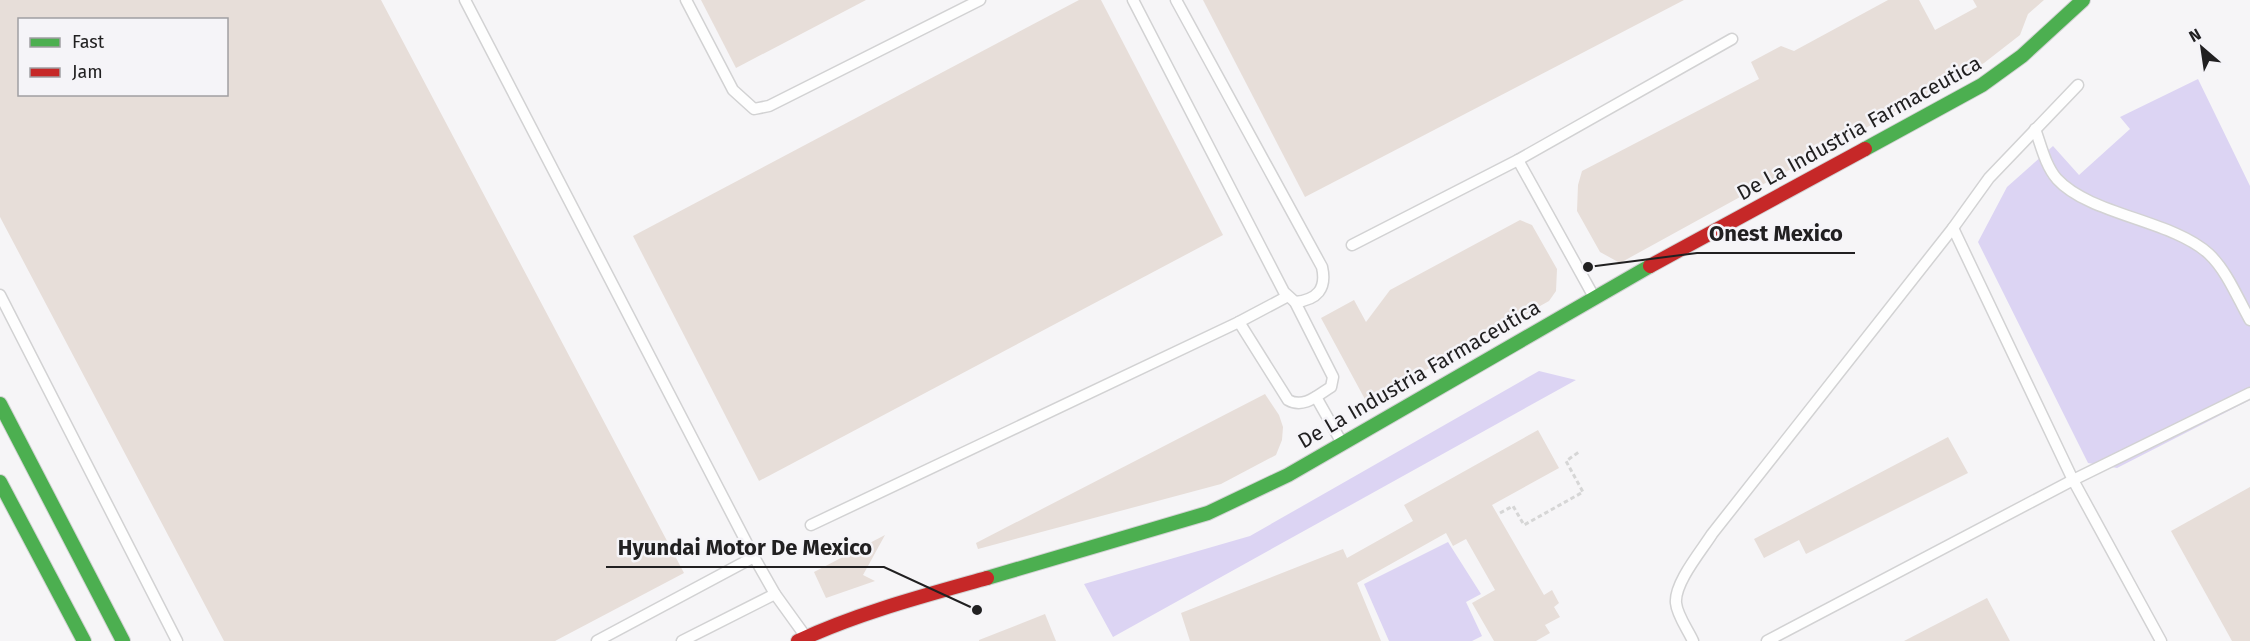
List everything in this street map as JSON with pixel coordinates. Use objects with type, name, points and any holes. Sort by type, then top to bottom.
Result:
[{"type":"main road","name":"De La Industria Farmaceutica","points":[[802,639],[828,627],[902,602],[1208,513],[1288,475],[1594,297],[1948,105],[2022,56],[2083,0]]},
{"type":"main road","points":[[0,404],[123,641]]},
{"type":"main road","points":[[0,482],[84,641]]},
{"type":"lane","points":[[465,0],[754,557],[802,639]]},
{"type":"lane","points":[[686,0],[733,90],[754,108],[769,106],[981,0]]},
{"type":"lane","points":[[1133,0],[1334,381],[1331,387],[1316,397],[1298,404],[1288,400],[1239,322]]},
{"type":"lane","points":[[811,525],[1239,322],[1292,299],[1307,300],[1319,293],[1324,284],[1322,267],[1176,0]]},
{"type":"lane","points":[[1352,244],[1518,160],[1732,39]]},
{"type":"lane","points":[[1693,641],[1677,607],[1676,594],[1684,577],[1712,534],[1953,228],[1989,178],[2078,85]]},
{"type":"lane","points":[[2035,129],[2049,166],[2063,183],[2088,198],[2178,236],[2205,251],[2220,269],[2250,320]]},
{"type":"lane","points":[[1518,160],[1594,297]]},
{"type":"lane","points":[[1953,228],[2073,480],[2157,640]]},
{"type":"lane","points":[[0,295],[177,641]]},
{"type":"lane","points":[[1767,641],[2073,480],[2250,393]]},
{"type":"lane","points":[[1316,397],[1342,443]]},
{"type":"lane","points":[[597,641],[754,557]]},
{"type":"lane","points":[[682,641],[775,594]]},
{"type":"path","points":[[1500,513],[1513,507],[1524,525],[1583,492],[1566,461],[1580,452]]},
{"type":"shaded area","points":[[2198,79],[2250,186],[2250,400],[2117,468],[2088,463],[1978,242],[2007,187],[2053,146],[2079,175],[2130,129],[2120,117]]},
{"type":"shaded area","points":[[1539,371],[1576,380],[1113,637],[1084,584],[1250,536]]},
{"type":"shaded area","points":[[1448,542],[1481,594],[1466,602],[1482,636],[1472,641],[1389,641],[1364,584]]},
{"type":"building","points":[[0,0],[381,0],[684,573],[555,641],[224,641],[0,217]]},
{"type":"building","points":[[701,0],[866,0],[736,68]]},
{"type":"building","points":[[1079,0],[1101,0],[1223,235],[759,481],[633,236]]},
{"type":"building","points":[[1203,0],[1684,0],[1305,197]]},
{"type":"building","points":[[1888,0],[1919,0],[1935,30],[1977,7],[1973,0],[2044,0],[2028,14],[2020,35],[1984,63],[1620,263],[1600,252],[1577,211],[1578,185],[1582,171],[1759,79],[1751,62],[1781,46],[1794,51]]},
{"type":"building","points":[[1520,220],[1532,225],[1557,269],[1556,291],[1549,301],[1367,403],[1321,318],[1354,300],[1366,322],[1390,290]]},
{"type":"building","points":[[1265,394],[1279,415],[1283,427],[1282,440],[1276,455],[1221,484],[978,549],[976,543]]},
{"type":"building","points":[[1538,430],[1559,468],[1492,505],[1544,595],[1552,590],[1559,603],[1554,607],[1560,617],[1545,625],[1550,633],[1536,641],[1494,641],[1472,603],[1495,590],[1466,539],[1453,546],[1446,533],[1357,583],[1381,641],[1190,641],[1181,613],[1343,549],[1347,558],[1413,521],[1404,505]]},
{"type":"building","points":[[1948,437],[1968,473],[1806,554],[1799,540],[1764,558],[1754,539]]},
{"type":"building","points":[[2250,487],[2250,641],[2232,641],[2171,531]]},
{"type":"building","points":[[885,535],[863,575],[875,581],[826,598],[814,572]]},
{"type":"building","points":[[1987,598],[2010,641],[1904,641]]},
{"type":"building","points":[[1045,614],[1056,641],[979,641],[979,640]]},
{"type":"traffic: fast","points":[[1865,149],[1982,85],[2022,56],[2083,0]]},
{"type":"traffic: fast","points":[[987,578],[1208,513],[1288,475],[1650,266]]},
{"type":"traffic: fast","points":[[0,404],[123,641]]},
{"type":"traffic: fast","points":[[0,482],[84,641]]},
{"type":"traffic: jam","points":[[1650,266],[1865,149]]},
{"type":"traffic: jam","points":[[798,641],[867,614],[987,578]]},
{"type":"place","name":"Onest Mexico","points":[[1588,267]]},
{"type":"place","name":"Hyundai Motor De Mexico","points":[[977,610]]}]
